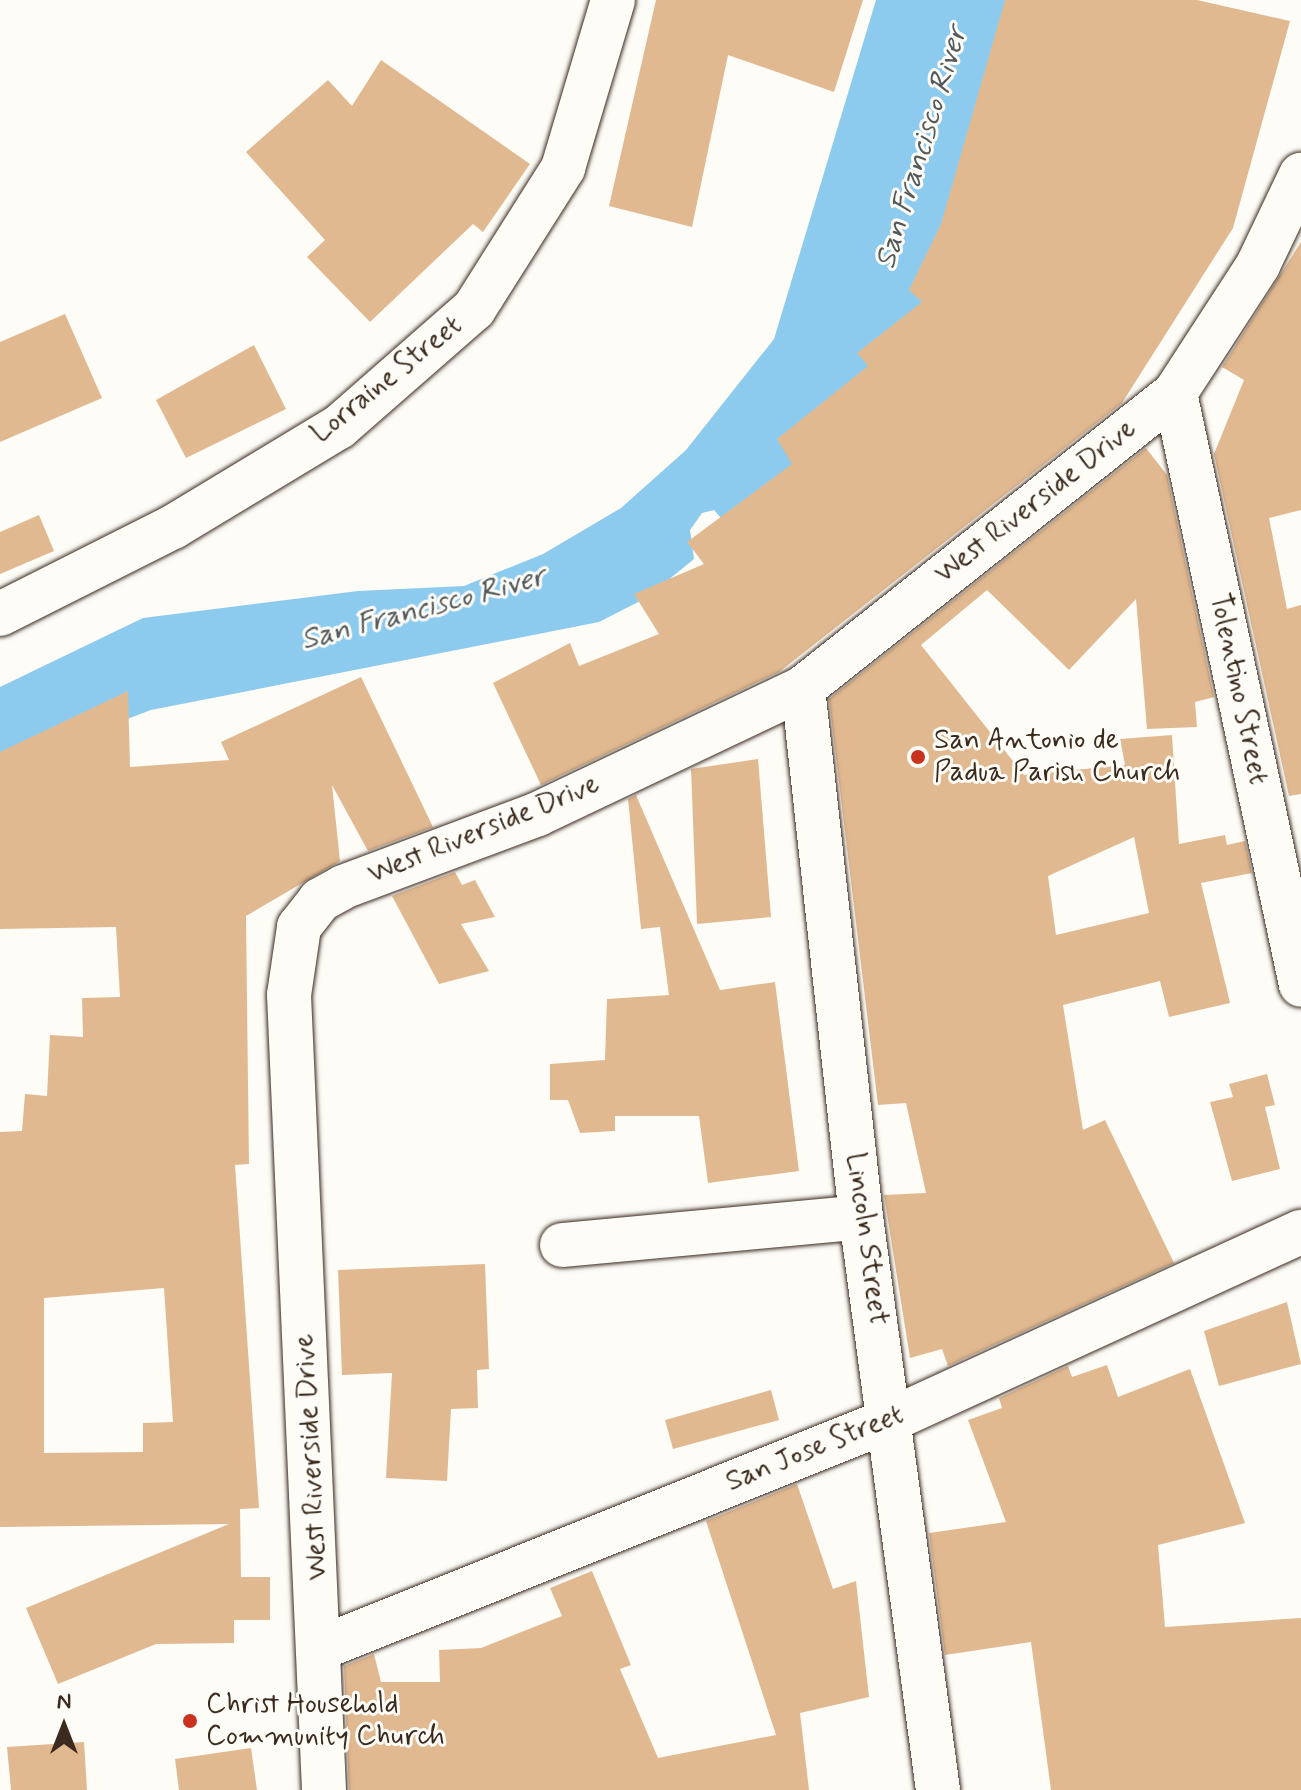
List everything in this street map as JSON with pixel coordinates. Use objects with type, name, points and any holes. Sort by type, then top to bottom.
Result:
[{"type":"street","name":"Lorraine Street","points":[[0,614],[173,527],[339,427],[474,309],[563,168],[613,0]]},
{"type":"street","name":"West Riverside Drive","points":[[324,1790],[321,1648],[289,995],[299,927],[320,900],[343,887],[538,814],[803,688],[1175,393],[1258,265],[1301,175]]},
{"type":"street","name":"Tolentino Street","points":[[1175,393],[1301,985]]},
{"type":"street","name":"Lincoln Street","points":[[803,688],[861,1217],[892,1419],[938,1790]]},
{"type":"street","points":[[562,1245],[861,1217]]},
{"type":"street","name":"San Jose Street","points":[[321,1648],[892,1419],[1301,1232]]},
{"type":"water","name":"San Francisco River","points":[[876,0],[1041,0],[926,306],[803,468],[727,525],[714,510],[702,513],[690,530],[694,559],[646,598],[599,622],[151,710],[16,761],[0,775],[0,687],[143,618],[358,591],[464,586],[543,554],[621,508],[686,450],[774,339]]},
{"type":"building","points":[[656,0],[863,0],[834,92],[728,55],[692,227],[609,206]]},
{"type":"building","points":[[1005,0],[1197,0],[1290,21],[1233,228],[1122,403],[779,672],[541,785],[493,683],[570,643],[579,666],[659,634],[634,594],[704,564],[687,542],[792,464],[777,439],[868,366],[857,353],[922,302],[909,290],[941,224]]},
{"type":"building","points":[[381,60],[530,164],[483,232],[473,224],[370,322],[307,257],[325,240],[246,152],[328,80],[352,106]]},
{"type":"building","points":[[1301,242],[1301,510],[1269,518],[1287,609],[1301,605],[1301,794],[1289,796],[1214,454],[1244,380],[1222,367]]},
{"type":"building","points":[[65,314],[102,398],[0,442],[0,342]]},
{"type":"building","points":[[254,345],[286,409],[186,458],[156,400]]},
{"type":"building","points":[[1146,448],[1167,475],[1214,697],[1195,702],[1197,727],[1147,729],[1136,599],[1069,670],[987,590],[921,645],[1024,775],[1125,765],[1120,739],[1172,735],[1179,844],[1225,835],[1227,845],[1245,841],[1252,873],[1201,883],[1230,1003],[1169,1017],[1160,981],[1063,1005],[1083,1130],[1105,1120],[1174,1263],[948,1366],[942,1349],[910,1358],[884,1195],[926,1193],[906,1103],[878,1105],[829,699]],"holes":[[[1134,837],[1149,913],[1056,935],[1048,876]]]},
{"type":"building","points":[[39,515],[54,551],[0,574],[0,532]]},
{"type":"building","points":[[361,677],[433,827],[368,851],[332,785],[340,861],[246,916],[249,1164],[235,1165],[259,1508],[240,1509],[241,1577],[270,1577],[270,1620],[234,1620],[234,1643],[156,1644],[58,1684],[26,1608],[229,1524],[0,1527],[0,1132],[22,1131],[25,1094],[47,1096],[50,1035],[83,1037],[82,998],[120,997],[116,927],[0,929],[0,752],[128,691],[130,767],[229,760],[221,742]],"holes":[[[164,1288],[173,1422],[143,1423],[143,1452],[44,1453],[44,1298]]]},
{"type":"building","points":[[758,759],[771,917],[697,924],[691,769]]},
{"type":"building","points":[[636,795],[720,990],[775,982],[799,1171],[708,1183],[699,1116],[615,1116],[615,1131],[580,1133],[568,1100],[550,1100],[550,1064],[605,1060],[607,999],[669,995],[660,927],[641,929],[628,799]]},
{"type":"building","points":[[455,872],[462,885],[475,880],[495,917],[461,924],[489,971],[439,984],[392,896]]},
{"type":"building","points":[[1267,1074],[1275,1105],[1265,1107],[1280,1169],[1232,1181],[1210,1102],[1233,1097],[1229,1084]]},
{"type":"building","points":[[485,1264],[489,1369],[477,1370],[478,1408],[451,1409],[447,1481],[386,1478],[392,1373],[342,1375],[338,1270]]},
{"type":"building","points":[[1287,1302],[1301,1364],[1219,1386],[1204,1331]]},
{"type":"building","points":[[1107,1365],[1118,1397],[1190,1369],[1245,1523],[1158,1545],[1165,1627],[1301,1618],[1301,1790],[1051,1790],[1031,1642],[945,1655],[929,1533],[1006,1522],[968,1420],[1002,1408],[999,1398],[1068,1366],[1072,1377]]},
{"type":"building","points":[[771,1390],[779,1420],[673,1449],[665,1420]]},
{"type":"building","points":[[797,1484],[833,1589],[856,1581],[869,1697],[800,1713],[809,1790],[349,1790],[344,1666],[374,1654],[381,1682],[440,1682],[439,1650],[481,1648],[562,1616],[550,1588],[592,1571],[631,1665],[620,1669],[658,1758],[776,1735],[706,1521]]},
{"type":"building","points":[[84,1742],[87,1790],[11,1790],[7,1747]]},
{"type":"building","points":[[251,1748],[257,1790],[179,1790],[175,1759]]},
{"type":"place","name":"San Antonio de Padua Parish Church","points":[[918,757]]},
{"type":"place","name":"Christ Household Community Church","points":[[190,1721]]}]
